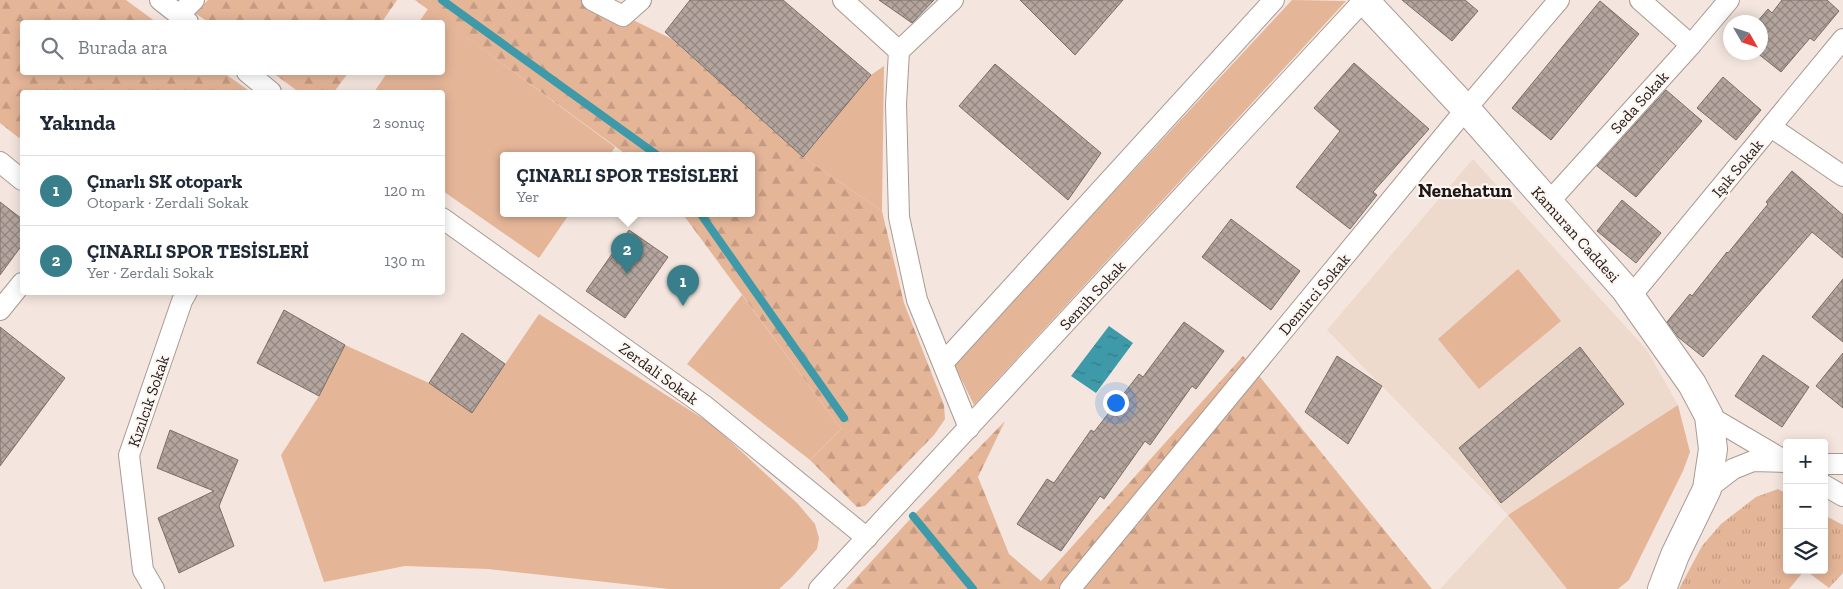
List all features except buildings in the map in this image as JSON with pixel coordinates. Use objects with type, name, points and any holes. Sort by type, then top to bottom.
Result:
[{"type":"street","points":[[160,0],[183,19],[194,0]]},
{"type":"street","points":[[592,0],[623,16],[641,0]]},
{"type":"street","points":[[843,0],[899,51]]},
{"type":"street","points":[[952,0],[899,51],[896,104],[899,217],[916,300],[969,428]]},
{"type":"street","points":[[942,363],[1274,0]]},
{"type":"street","name":"Kamuran Caddesi","points":[[1364,0],[1466,109],[1631,296],[1692,384],[1709,416],[1713,449],[1708,488],[1675,555],[1662,589]]},
{"type":"street","name":"Semih Sokak","points":[[819,589],[1364,0]]},
{"type":"street","name":"Demirci Sokak","points":[[1070,589],[1466,109],[1559,0]]},
{"type":"street","points":[[1640,0],[1691,45]]},
{"type":"street","name":"Seda Sokak","points":[[1548,203],[1691,45],[1729,0]]},
{"type":"street","name":"Işık Sokak","points":[[1631,296],[1843,39]]},
{"type":"street","points":[[251,75],[269,90]]},
{"type":"street","points":[[1771,127],[1843,176]]},
{"type":"street","points":[[0,162],[20,178]]},
{"type":"street","name":"Zerdali Sokak","points":[[445,220],[705,406],[867,538]]},
{"type":"street","points":[[0,310],[20,285]]},
{"type":"street","name":"Kızılcık Sokak","points":[[154,589],[143,570],[129,455],[179,295]]},
{"type":"street","points":[[1709,416],[1783,460]]},
{"type":"street","points":[[1708,488],[1733,469],[1753,461],[1783,462]]},
{"type":"street","points":[[1828,464],[1843,464]]},
{"type":"street","points":[[1828,487],[1843,496]]},
{"type":"shaded area","points":[[1473,159],[1647,350],[1678,405],[1508,515],[1327,330]]},
{"type":"shaded area","points":[[1508,515],[1567,589],[1440,589]]},
{"type":"green space","points":[[0,0],[126,0],[153,20],[20,20],[20,75],[227,75],[248,90],[20,90],[20,137],[19,138],[0,123]]},
{"type":"green space","points":[[208,0],[397,0],[383,20],[205,20],[195,13]]},
{"type":"green space","points":[[415,0],[592,0],[672,39],[803,157],[882,211],[904,303],[944,405],[945,419],[934,435],[865,506],[857,507],[810,460],[841,429],[685,217],[755,217],[755,152],[623,152],[445,22],[445,20]]},
{"type":"green space","points":[[1292,0],[1346,1],[974,405],[954,364]]},
{"type":"green space","points":[[428,9],[443,20],[420,20]]},
{"type":"green space","points":[[445,22],[615,147],[612,152],[500,152],[500,217],[567,217],[539,258],[445,192],[445,90],[375,90],[386,75],[445,75]]},
{"type":"green space","points":[[884,66],[882,211],[803,157],[871,75]]},
{"type":"green space","points":[[276,75],[347,75],[335,90],[296,90]]},
{"type":"green space","points":[[1518,269],[1561,321],[1479,389],[1438,339]]},
{"type":"green space","points":[[742,295],[841,429],[810,460],[687,364]]},
{"type":"green space","points":[[539,314],[713,425],[798,504],[815,524],[819,538],[817,549],[779,589],[669,589],[488,569],[405,566],[324,582],[281,455],[319,396],[345,345],[429,383],[472,413]]},
{"type":"green space","points":[[1243,356],[1432,589],[846,589],[913,516],[1005,421],[978,477],[1009,554],[1041,581]]},
{"type":"green space","points":[[1678,405],[1690,452],[1683,471],[1629,580],[1618,589],[1567,589],[1508,515]]},
{"type":"green space","points":[[1778,489],[1783,492],[1783,574],[1802,574],[1789,589],[1679,589],[1702,546],[1721,524],[1756,497]]},
{"type":"green space","points":[[1828,517],[1843,525],[1843,573],[1829,588],[1810,574],[1828,574]]},
{"type":"water","points":[[1109,326],[1133,343],[1096,393],[1071,376]]},
{"type":"waterway","points":[[442,0],[653,152]]},
{"type":"waterway","points":[[703,217],[844,418]]},
{"type":"waterway","points":[[913,516],[973,589]]},
{"type":"place","name":"ÇINARLI SPOR TESİSLERİ","points":[[627,274]]},
{"type":"place","name":"Çınarlı SK otopark","points":[[683,306]]},
{"type":"district","name":"Nenehatun","points":[[1465,190]]}]
